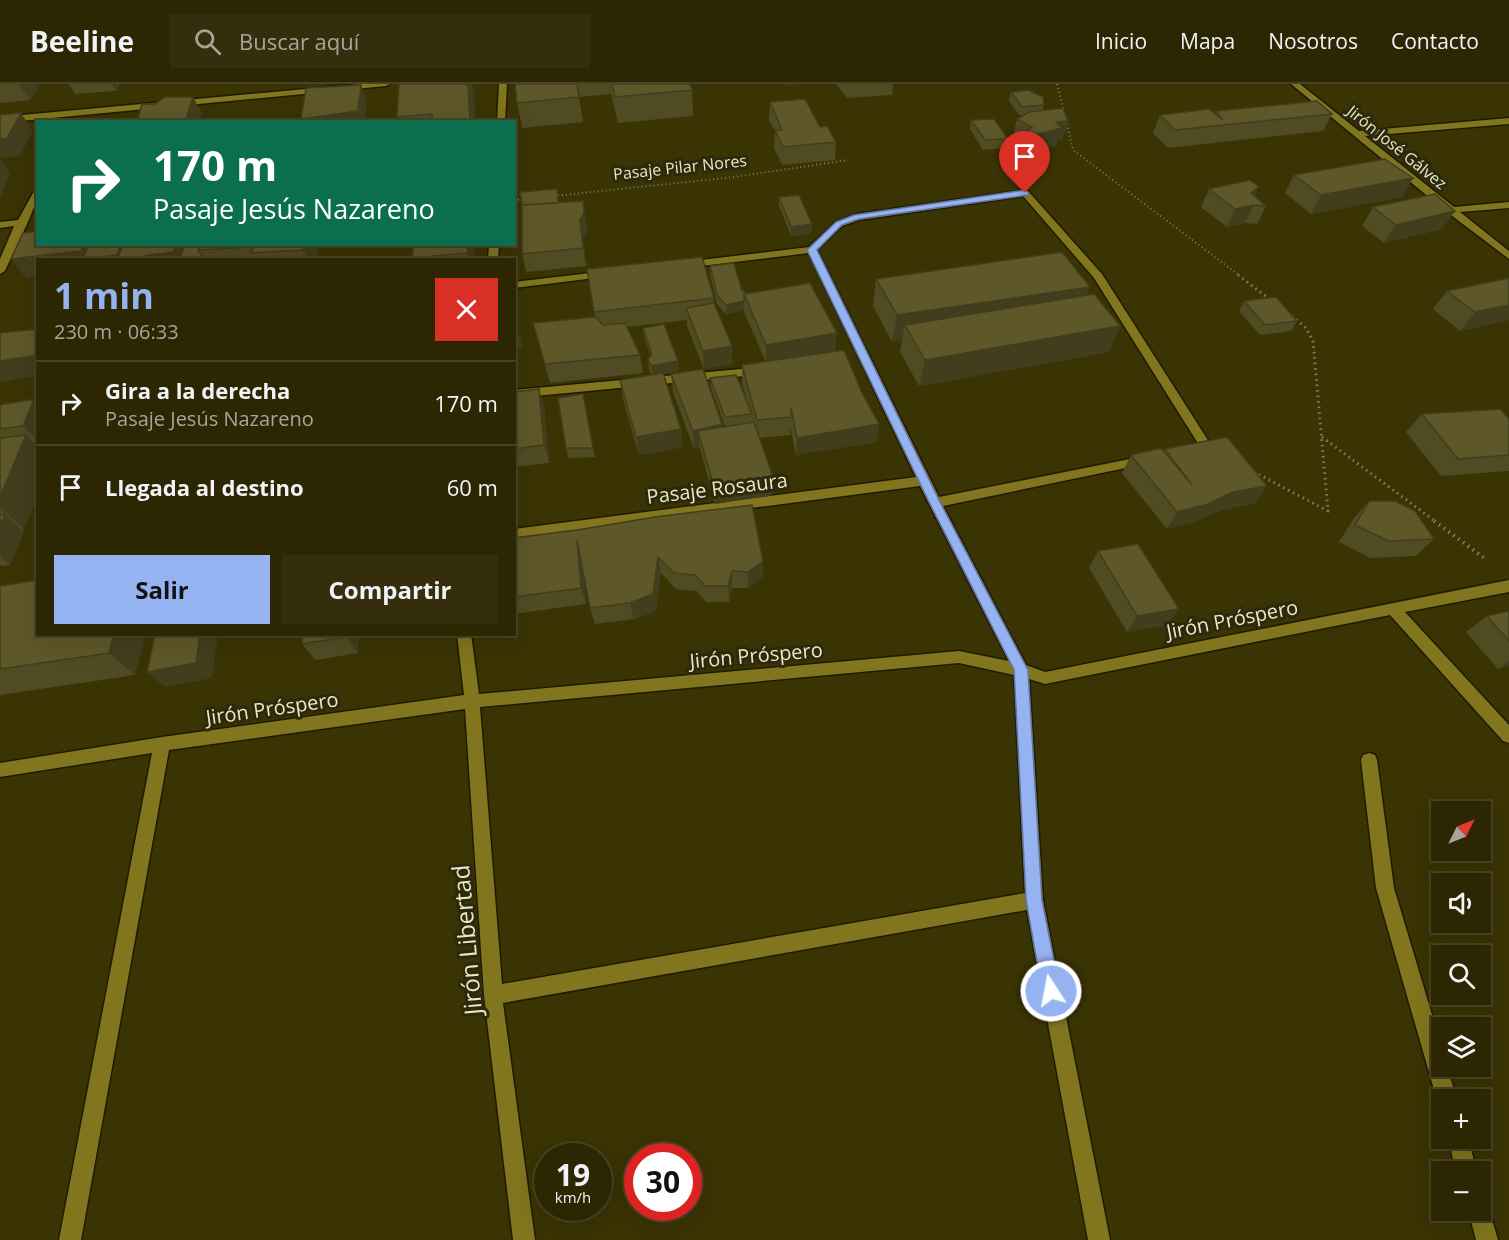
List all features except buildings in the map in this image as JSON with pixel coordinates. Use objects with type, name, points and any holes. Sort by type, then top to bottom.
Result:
[{"type":"street","points":[[0,120],[386,84]]},
{"type":"street","points":[[501,120],[503,84]]},
{"type":"street","name":"Jirón José Gálvez","points":[[1295,84],[1509,256]]},
{"type":"street","points":[[79,120],[83,111]]},
{"type":"street","points":[[1359,134],[1509,121]]},
{"type":"street","points":[[669,266],[812,250],[839,224],[857,217],[1025,193],[1098,276],[1207,448],[1185,452]]},
{"type":"street","points":[[0,271],[21,222],[36,196]]},
{"type":"street","points":[[1450,210],[1509,205]]},
{"type":"street","points":[[0,225],[21,222]]},
{"type":"street","points":[[14,240],[30,238]]},
{"type":"street","points":[[812,250],[859,362],[924,481],[1021,670],[1034,900],[1099,1240]]},
{"type":"street","points":[[516,285],[622,272]]},
{"type":"street","points":[[516,394],[772,370]]},
{"type":"street","points":[[934,502],[1162,457]]},
{"type":"street","name":"Pasaje Rosaura","points":[[516,534],[924,481]]},
{"type":"street","name":"Jirón Próspero","points":[[0,770],[162,744],[472,701],[958,657],[1021,670],[1045,678],[1509,586]]},
{"type":"street","points":[[1392,608],[1509,736]]},
{"type":"street","name":"Jirón Libertad","points":[[464,636],[472,701],[493,995],[524,1240]]},
{"type":"street","points":[[70,1240],[162,744]]},
{"type":"street","points":[[1369,760],[1385,888],[1444,1089]]},
{"type":"street","points":[[493,995],[1034,900]]},
{"type":"street","points":[[1482,1221],[1487,1240]]},
{"type":"path","points":[[1057,84],[1073,150],[1272,301]]},
{"type":"path","name":"Pasaje Pilar Nores","points":[[549,196],[734,177],[848,160]]},
{"type":"path","points":[[516,200],[526,199]]},
{"type":"path","points":[[1207,448],[1328,511],[1313,341],[1306,328],[1291,316]]},
{"type":"path","points":[[1322,437],[1490,563]]},
{"type":"route","points":[[1025,193],[857,217],[839,224],[812,250],[934,502],[1021,670],[1034,900],[1051,991]]}]
